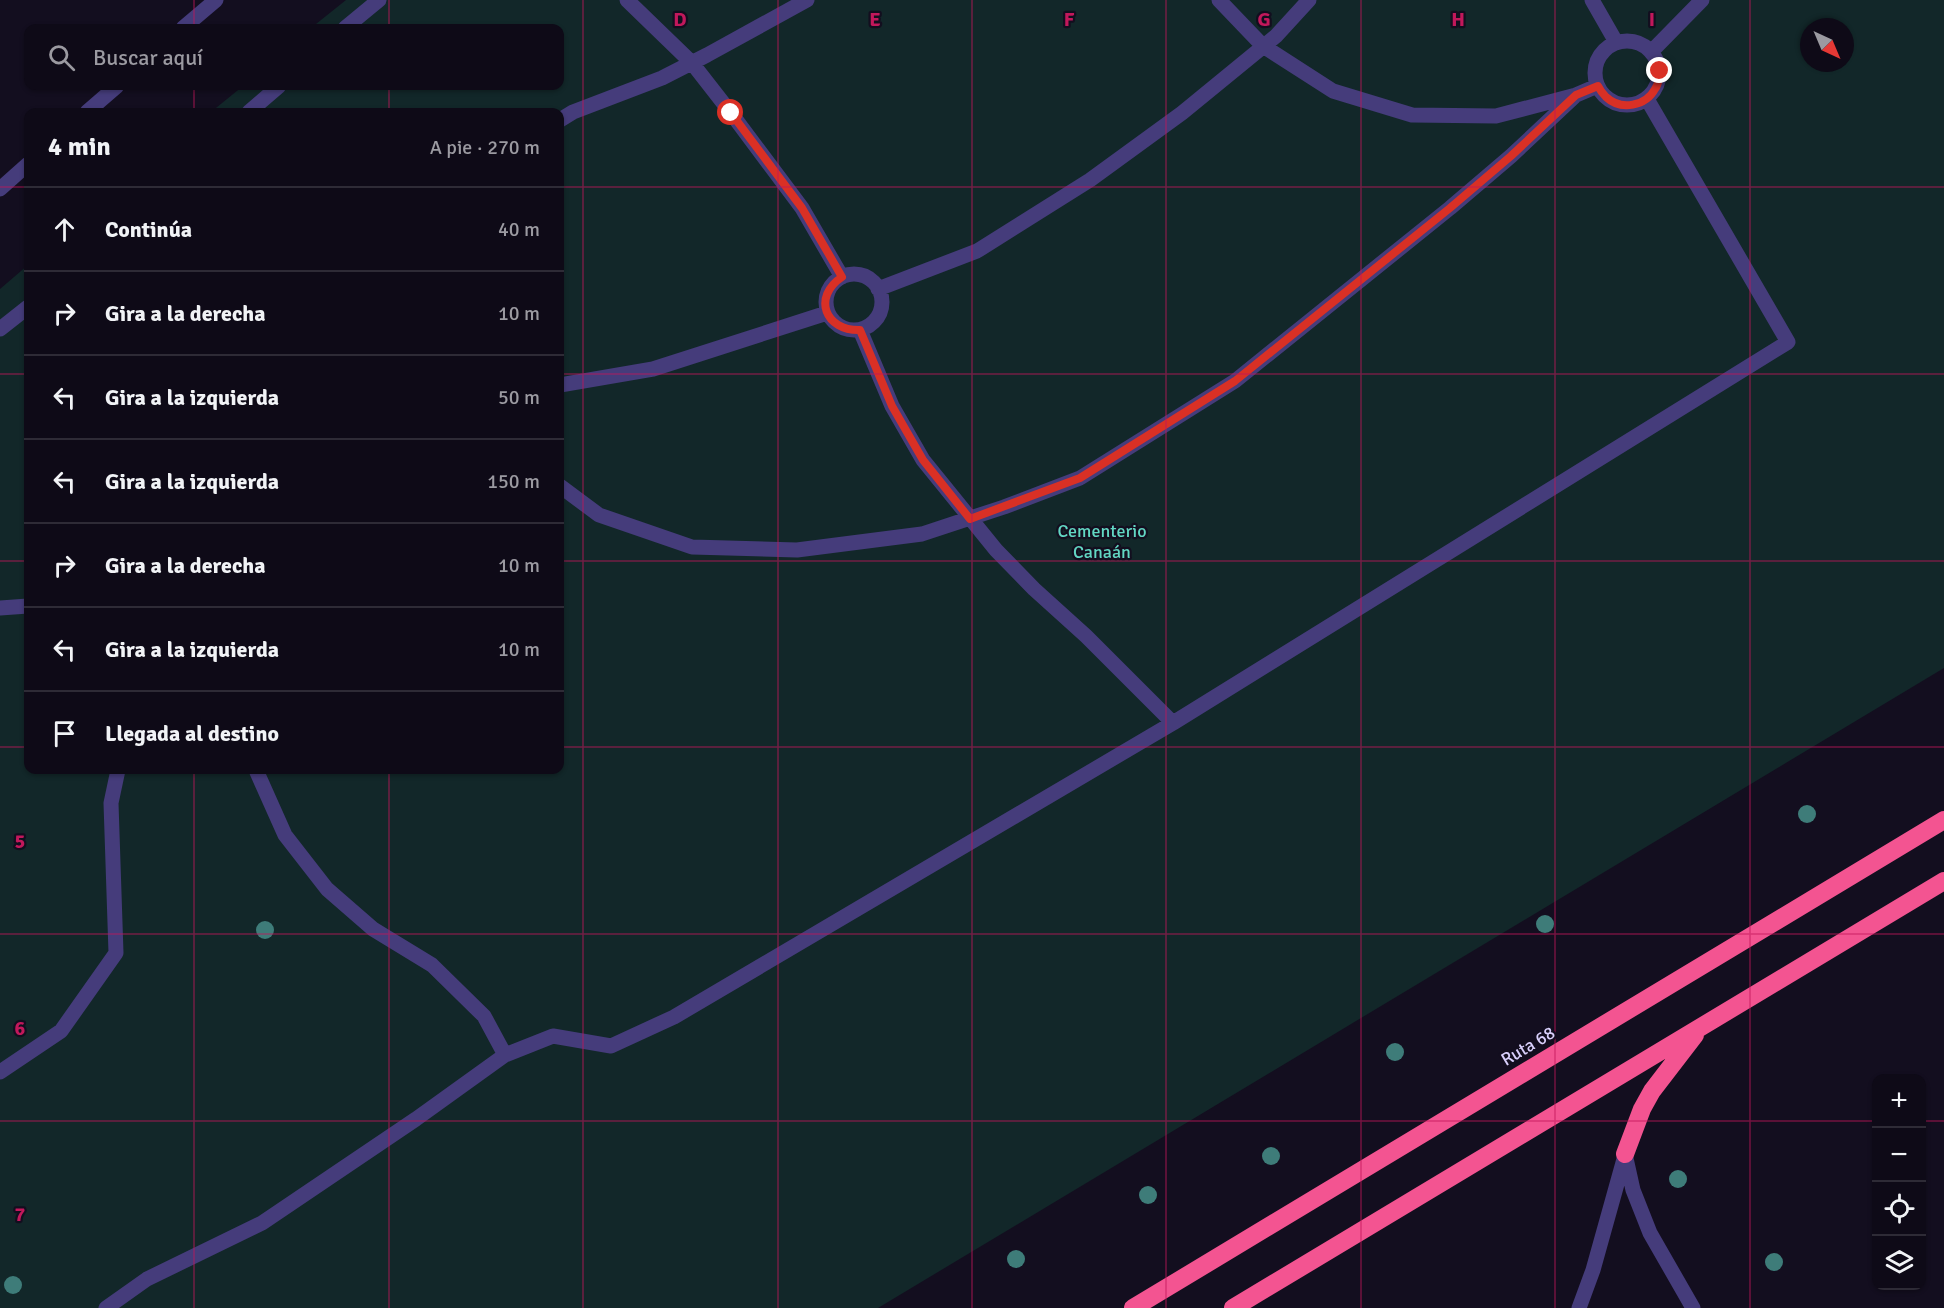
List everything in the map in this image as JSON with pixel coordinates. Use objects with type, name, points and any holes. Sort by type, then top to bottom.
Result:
[{"type":"highway","name":"Ruta 68","points":[[1133,1308],[1944,820]]},
{"type":"highway","points":[[1233,1308],[1944,881]]},
{"type":"highway","points":[[1625,1154],[1642,1108],[1702,1026]]},
{"type":"street","points":[[188,24],[216,0]]},
{"type":"street","points":[[350,24],[379,0]]},
{"type":"street","points":[[627,0],[692,63],[802,208],[842,277]]},
{"type":"street","points":[[564,118],[573,112],[663,78],[807,0]]},
{"type":"street","points":[[1219,0],[1263,46],[1333,91],[1412,115],[1496,116],[1576,95],[1598,86]]},
{"type":"street","points":[[878,289],[977,251],[1090,180],[1182,113],[1276,36],[1310,0]]},
{"type":"street","points":[[1592,0],[1616,42]]},
{"type":"street","points":[[1652,51],[1702,0]]},
{"type":"street","points":[[1627,41],[1638,43],[1652,51],[1660,71],[1655,91],[1647,99],[1637,104],[1616,104],[1607,98],[1598,86],[1595,74],[1602,52],[1616,42],[1627,41]]},
{"type":"street","points":[[92,108],[112,90]]},
{"type":"street","points":[[254,108],[274,90]]},
{"type":"street","points":[[564,489],[599,515],[692,547],[797,550],[922,534],[970,519],[1080,478],[1235,381],[1450,208],[1511,156],[1576,95]]},
{"type":"street","points":[[106,1308],[147,1279],[262,1223],[416,1119],[505,1055],[553,1036],[611,1046],[674,1017],[1173,723],[1788,342],[1647,99]]},
{"type":"street","points":[[0,189],[24,168]]},
{"type":"street","points":[[852,274],[864,276],[878,289],[882,301],[880,310],[876,319],[869,326],[860,330],[840,327],[828,313],[825,304],[826,294],[834,282],[842,277],[852,274]]},
{"type":"street","points":[[0,329],[24,310]]},
{"type":"street","points":[[564,384],[653,369],[828,313]]},
{"type":"street","points":[[860,330],[892,406],[923,460],[996,550],[1173,723]]},
{"type":"street","points":[[0,608],[24,606]]},
{"type":"street","points":[[0,1072],[61,1030],[116,953],[111,803],[117,774]]},
{"type":"street","points":[[258,774],[285,835],[327,889],[373,929],[432,965],[484,1016],[505,1055]]},
{"type":"street","points":[[1579,1308],[1593,1270],[1625,1154]]},
{"type":"street","points":[[1625,1154],[1633,1190],[1650,1233],[1693,1308]]},
{"type":"green space","name":"Cementerio Canaán","points":[[346,0],[1944,0],[1944,668],[878,1308],[0,1308],[0,289],[24,268],[24,774],[564,774],[564,108],[216,108],[238,90],[564,90],[564,24],[316,24]]},
{"type":"route","points":[[731,113],[802,208],[842,277],[834,282],[826,294],[825,304],[828,313],[840,327],[860,330],[892,406],[923,460],[970,519],[1080,478],[1235,381],[1450,208],[1511,156],[1576,95],[1598,86],[1607,98],[1616,104],[1637,104],[1647,99],[1655,91],[1660,71]]}]
